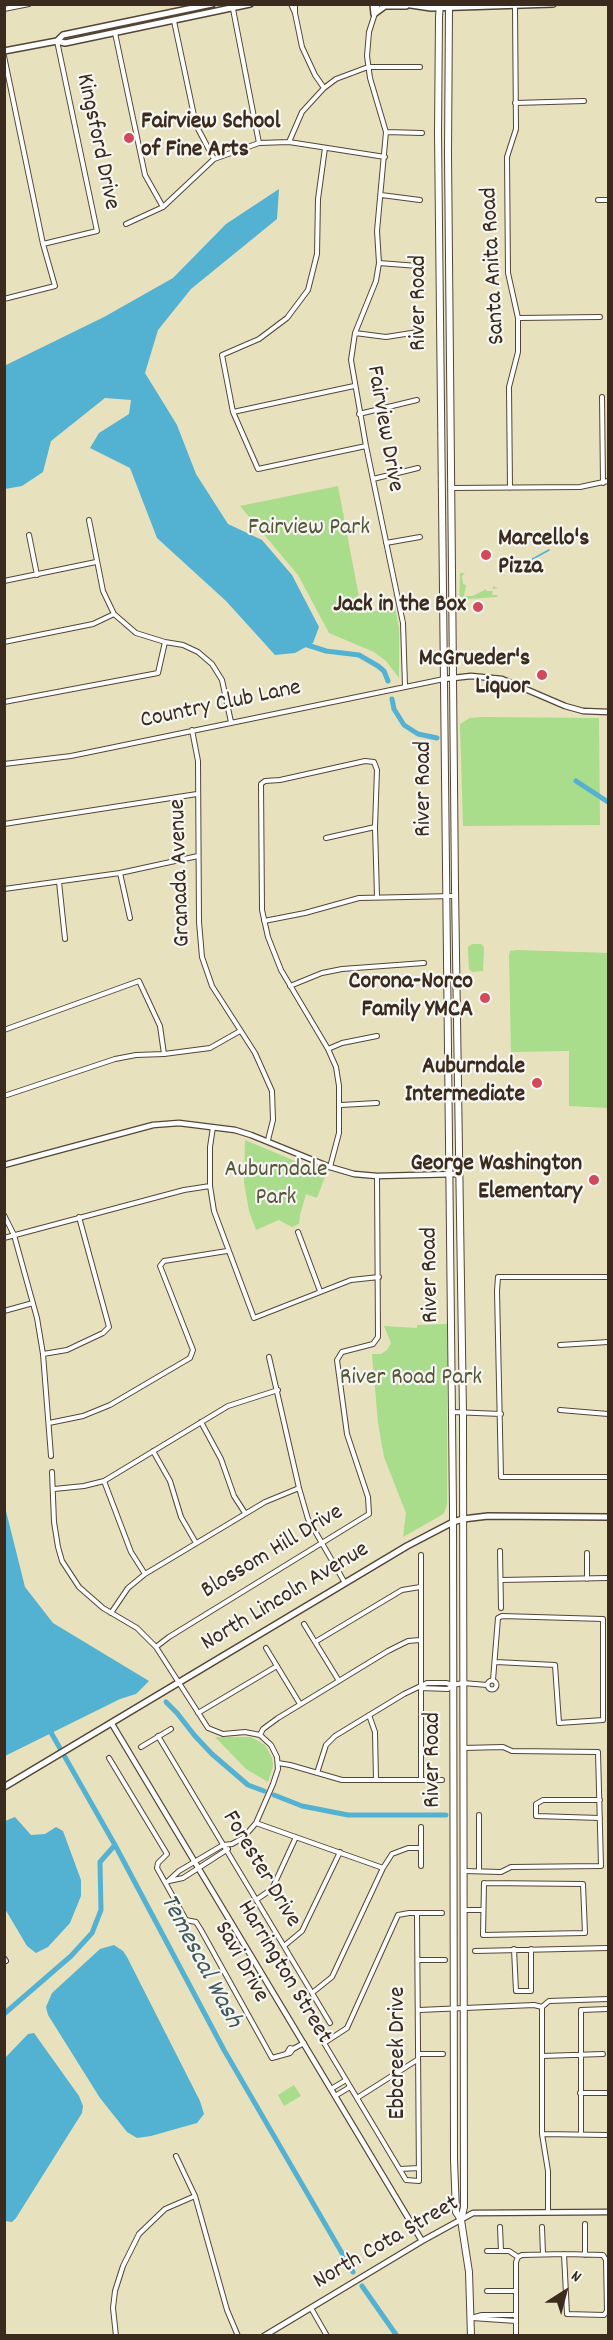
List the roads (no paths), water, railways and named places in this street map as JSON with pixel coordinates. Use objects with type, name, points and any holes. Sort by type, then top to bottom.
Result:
[{"type":"main road","points":[[57,41],[63,35],[212,4]]},
{"type":"main road","points":[[4,54],[57,41],[65,43],[250,4]]},
{"type":"main road","points":[[373,4],[374,14],[386,6],[515,7],[553,4]]},
{"type":"main road","name":"River Road","points":[[440,6],[445,896],[453,1522],[454,2160],[456,2212],[461,2220]]},
{"type":"main road","name":"River Road","points":[[448,6],[455,896],[463,1414],[464,2207],[461,2220],[469,2272],[471,2336]]},
{"type":"main road","name":"North Lincoln Avenue","points":[[4,1787],[407,1546],[453,1522],[488,1516],[609,1517]]},
{"type":"street","points":[[4,9],[29,4]]},
{"type":"street","points":[[291,4],[307,60],[324,88]]},
{"type":"street","points":[[295,14],[296,4]]},
{"type":"street","name":"Fairview Drive","points":[[378,4],[368,45],[368,67],[386,132],[377,231],[380,263],[376,281],[355,333],[351,360],[359,414],[403,623],[405,686]]},
{"type":"street","name":"Santa Anita Road","points":[[510,488],[509,387],[518,352],[518,318],[508,273],[507,157],[516,129],[515,7]]},
{"type":"street","points":[[233,9],[259,143]]},
{"type":"street","points":[[174,21],[196,125],[214,159]]},
{"type":"street","points":[[115,33],[145,176],[163,207]]},
{"type":"street","name":"Kingsford Drive","points":[[43,244],[97,231],[57,41]]},
{"type":"street","points":[[4,54],[43,244],[55,286],[4,299]]},
{"type":"street","points":[[289,142],[302,112],[324,88],[349,73],[368,67],[420,67]]},
{"type":"street","points":[[515,103],[584,100]]},
{"type":"street","points":[[386,132],[422,133]]},
{"type":"street","points":[[126,224],[163,207],[214,159],[259,143],[289,142],[385,157]]},
{"type":"street","points":[[325,148],[318,199],[317,254],[308,290],[287,318],[259,339],[222,355],[233,412],[258,469],[366,446]]},
{"type":"street","points":[[381,195],[420,200]]},
{"type":"street","points":[[598,200],[609,200]]},
{"type":"street","points":[[380,263],[418,266]]},
{"type":"street","points":[[518,318],[600,317]]},
{"type":"street","points":[[355,333],[386,337],[418,332]]},
{"type":"street","points":[[233,412],[354,386]]},
{"type":"street","points":[[602,397],[603,483]]},
{"type":"street","points":[[359,414],[417,400]]},
{"type":"street","points":[[373,479],[418,468]]},
{"type":"street","points":[[451,488],[580,487],[609,481]]},
{"type":"street","points":[[89,520],[103,591],[114,614],[136,633],[198,651],[212,664],[222,680],[231,722]]},
{"type":"street","points":[[29,535],[36,575]]},
{"type":"street","points":[[386,543],[420,537]]},
{"type":"street","points":[[4,581],[96,562]]},
{"type":"street","points":[[4,642],[93,624],[114,614]]},
{"type":"street","points":[[4,702],[158,674],[165,642]]},
{"type":"street","points":[[444,679],[471,676],[502,679],[565,706],[583,711],[609,712]]},
{"type":"street","name":"Country Club Lane","points":[[4,764],[71,756],[444,679]]},
{"type":"street","name":"Granada Avenue","points":[[192,730],[198,761],[198,856],[202,957],[212,986],[255,1053],[272,1091],[273,1120],[268,1140]]},
{"type":"street","points":[[330,1167],[339,1133],[341,1105],[336,1067],[273,954],[264,921],[261,784],[265,781],[280,780],[365,761],[374,762],[377,770],[375,828],[377,896]]},
{"type":"street","points":[[4,824],[197,794]]},
{"type":"street","points":[[326,838],[375,828]]},
{"type":"street","points":[[4,888],[120,873],[198,856]]},
{"type":"street","points":[[120,873],[130,918]]},
{"type":"street","points":[[59,882],[65,939]]},
{"type":"street","points":[[264,921],[305,913],[346,900],[377,896],[455,896]]},
{"type":"street","points":[[290,986],[322,973],[342,969],[424,963]]},
{"type":"street","points":[[4,1030],[139,981],[160,1026],[164,1054]]},
{"type":"street","points":[[4,1096],[115,1059],[210,1047],[240,1031]]},
{"type":"street","points":[[328,1049],[342,1043],[377,1036]]},
{"type":"street","points":[[341,1105],[377,1103]]},
{"type":"street","points":[[4,1165],[153,1125],[179,1123],[235,1130],[268,1140],[330,1167],[354,1174],[377,1176],[458,1174]]},
{"type":"street","points":[[213,1127],[210,1147],[210,1186],[214,1212],[254,1318],[351,1280],[379,1277]]},
{"type":"street","name":"Blossom Hill Drive","points":[[156,1647],[322,1545],[363,1519],[370,1512],[368,1497],[347,1434],[337,1360],[342,1352],[373,1344],[378,1337],[377,1176]]},
{"type":"street","points":[[4,1238],[184,1190],[210,1186]]},
{"type":"street","points":[[4,1215],[14,1235],[33,1303],[43,1354],[51,1456]]},
{"type":"street","points":[[43,1354],[77,1346],[103,1333],[109,1327],[80,1217]]},
{"type":"street","points":[[298,1232],[320,1291]]},
{"type":"street","points":[[49,1423],[83,1416],[110,1405],[190,1358],[193,1350],[160,1266],[164,1262],[227,1251]]},
{"type":"street","points":[[609,1277],[498,1277],[501,1477],[609,1477]]},
{"type":"street","points":[[4,1311],[33,1303]]},
{"type":"street","points":[[560,1345],[609,1342]]},
{"type":"street","points":[[269,1357],[308,1519],[345,1583]]},
{"type":"street","points":[[54,1489],[104,1481],[201,1422],[243,1400],[278,1390]]},
{"type":"street","points":[[560,1410],[609,1414]]},
{"type":"street","points":[[452,1412],[501,1414]]},
{"type":"street","points":[[201,1422],[221,1459],[234,1496],[244,1513]]},
{"type":"street","points":[[153,1451],[170,1482],[181,1517],[196,1544]]},
{"type":"street","points":[[52,1472],[55,1533],[62,1561],[79,1587],[95,1602],[137,1628],[156,1647],[208,1728],[223,1734],[245,1732],[260,1735],[271,1745],[277,1757],[278,1763],[273,1784],[256,1823],[243,1838],[183,1878],[167,1882]]},
{"type":"street","points":[[104,1481],[132,1552],[145,1574]]},
{"type":"street","points":[[111,1613],[128,1588],[145,1574],[244,1513],[285,1492],[299,1488]]},
{"type":"street","points":[[500,1551],[501,1608]]},
{"type":"street","points":[[587,1553],[587,1579]]},
{"type":"street","points":[[421,1555],[421,1779]]},
{"type":"street","points":[[501,1580],[609,1578]]},
{"type":"street","points":[[315,1642],[402,1590],[420,1587]]},
{"type":"street","points":[[317,1773],[327,1745],[335,1736],[404,1694],[427,1683],[487,1685],[489,1689],[494,1689],[496,1684],[493,1680],[498,1618],[502,1616],[603,1619],[603,1720],[559,1723],[555,1665],[495,1662]]},
{"type":"street","points":[[304,1624],[339,1681]]},
{"type":"street","points":[[260,1735],[263,1729],[300,1704],[403,1643],[420,1640]]},
{"type":"street","points":[[266,1648],[300,1704]]},
{"type":"street","points":[[198,1713],[277,1665]]},
{"type":"street","points":[[487,1685],[493,1680]]},
{"type":"street","points":[[369,1715],[375,1732],[376,1780]]},
{"type":"street","name":"Harrington Street","points":[[112,1724],[422,2241]]},
{"type":"street","points":[[141,1747],[171,1729]]},
{"type":"street","name":"Forester Drive","points":[[158,1736],[330,2023]]},
{"type":"street","points":[[463,1748],[503,1747],[512,1751],[598,1752],[601,1866],[511,1867],[501,1872],[464,1870]]},
{"type":"street","name":"Savi Drive","points":[[109,1758],[167,1854],[158,1863],[158,1868],[186,1920],[196,1922],[201,1930],[272,2058],[292,2052],[304,2043]]},
{"type":"street","points":[[278,1763],[342,1780],[442,1780]]},
{"type":"street","points":[[600,1800],[543,1800],[536,1804],[536,1816],[600,1818]]},
{"type":"street","points":[[479,1815],[479,1871]]},
{"type":"street","points":[[256,1823],[383,1868]]},
{"type":"street","points":[[421,1827],[422,1866]]},
{"type":"street","points":[[256,1900],[272,1889],[296,1837]]},
{"type":"street","points":[[167,1882],[195,1861],[223,1845],[232,1844]]},
{"type":"street","points":[[312,1994],[332,1977],[383,1868],[392,1854],[408,1848],[421,1848]]},
{"type":"street","points":[[284,1946],[302,1931],[340,1852]]},
{"type":"street","points":[[484,1883],[583,1884],[585,1933],[483,1935],[483,1910],[484,1883]]},
{"type":"street","points":[[464,1910],[483,1910]]},
{"type":"street","points":[[399,2169],[419,2168],[419,2181],[406,2181],[324,2043],[347,2028],[398,1916],[442,1912]]},
{"type":"street","name":"Ebbcreek Drive","points":[[417,1913],[419,2168]]},
{"type":"street","points":[[475,1951],[609,1948]]},
{"type":"street","points":[[514,1949],[516,1991],[531,1990],[531,1949]]},
{"type":"street","points":[[418,1960],[445,1960]]},
{"type":"street","points":[[548,2212],[548,2171],[542,2134],[542,2007],[549,2001],[609,2000]]},
{"type":"street","points":[[418,2010],[534,2005],[542,2007]]},
{"type":"street","points":[[581,2134],[581,2010],[608,2009]]},
{"type":"street","points":[[418,2054],[443,2054]]},
{"type":"street","points":[[542,2056],[603,2054]]},
{"type":"street","points":[[357,2098],[418,2060]]},
{"type":"street","points":[[331,2089],[346,2080]]},
{"type":"street","points":[[335,2096],[350,2087]]},
{"type":"street","points":[[580,2093],[607,2093]]},
{"type":"street","points":[[542,2134],[606,2134]]},
{"type":"street","points":[[176,2156],[195,2196],[227,2310],[238,2336]]},
{"type":"street","points":[[116,2336],[113,2308],[115,2291],[123,2266],[139,2234],[165,2210],[195,2196]]},
{"type":"street","name":"North Cota Street","points":[[264,2336],[379,2266],[473,2213],[609,2212]]},
{"type":"street","points":[[585,2224],[585,2255]]},
{"type":"street","points":[[500,2227],[501,2251]]},
{"type":"street","points":[[542,2227],[543,2254]]},
{"type":"street","points":[[487,2251],[509,2251],[518,2258]]},
{"type":"street","points":[[518,2258],[522,2255],[543,2254],[564,2254],[603,2255],[606,2260],[607,2311],[604,2315],[567,2314],[564,2254]]},
{"type":"street","points":[[516,2336],[518,2258]]},
{"type":"street","points":[[487,2290],[516,2291]]},
{"type":"street","points":[[311,2308],[327,2336]]},
{"type":"street","points":[[471,2318],[482,2315],[516,2315]]},
{"type":"street","points":[[471,2318],[483,2321],[516,2322]]},
{"type":"water","points":[[279,189],[277,219],[191,289],[158,330],[145,373],[177,425],[196,474],[228,524],[262,540],[292,575],[319,627],[313,643],[295,653],[275,655],[226,601],[157,538],[130,468],[90,448],[99,433],[129,414],[131,400],[105,398],[51,441],[43,472],[22,486],[5,489],[4,366],[104,317],[173,278],[226,224]]},
{"type":"water","points":[[5,1507],[25,1587],[53,1623],[149,1681],[136,1694],[120,1699],[5,1756]]},
{"type":"water","points":[[15,1817],[31,1835],[45,1834],[56,1827],[63,1831],[81,1880],[81,1896],[70,1923],[48,1947],[36,1953],[27,1946],[5,1909],[5,1821]]},
{"type":"water","points":[[114,1945],[127,1957],[200,2101],[204,2114],[197,2123],[137,2138],[127,2132],[100,2098],[48,2015],[46,2007],[52,1993],[100,1949]]},
{"type":"water","points":[[34,2033],[79,2096],[83,2106],[82,2113],[12,2222],[5,2221],[5,2058],[28,2034]]},
{"type":"waterway","points":[[509,572],[549,550]]},
{"type":"waterway","points":[[301,643],[326,651],[359,655],[384,671],[388,681]]},
{"type":"waterway","points":[[392,699],[394,709],[404,725],[418,734],[437,738]]},
{"type":"waterway","points":[[576,781],[608,802]]},
{"type":"waterway","points":[[166,1702],[212,1754],[248,1785],[264,1791]]},
{"type":"waterway","name":"Temescal Wash","points":[[49,1729],[115,1845],[224,2050],[353,2272]]},
{"type":"waterway","points":[[274,1795],[302,1806],[348,1815],[446,1815]]},
{"type":"waterway","points":[[4,2014],[71,1956],[92,1933],[101,1910],[100,1862],[115,1845]]},
{"type":"waterway","name":"Temescal Wash","points":[[362,2286],[397,2336]]},
{"type":"place","name":"Fairview School of Fine Arts","points":[[129,138]]},
{"type":"place","name":"Marcello's Pizza","points":[[486,555]]},
{"type":"place","name":"Jack in the Box","points":[[478,607]]},
{"type":"place","name":"McGrueder's Liquor","points":[[542,675]]},
{"type":"place","name":"Corona-Norco Family YMCA","points":[[485,998]]},
{"type":"place","name":"Auburndale Intermediate","points":[[537,1083]]},
{"type":"place","name":"George Washington Elementary","points":[[594,1180]]},
{"type":"park label","name":"Fairview Park","points":[[309,530]]},
{"type":"park label","name":"Auburndale Park","points":[[276,1186]]},
{"type":"park label","name":"River Road Park","points":[[411,1380]]}]
